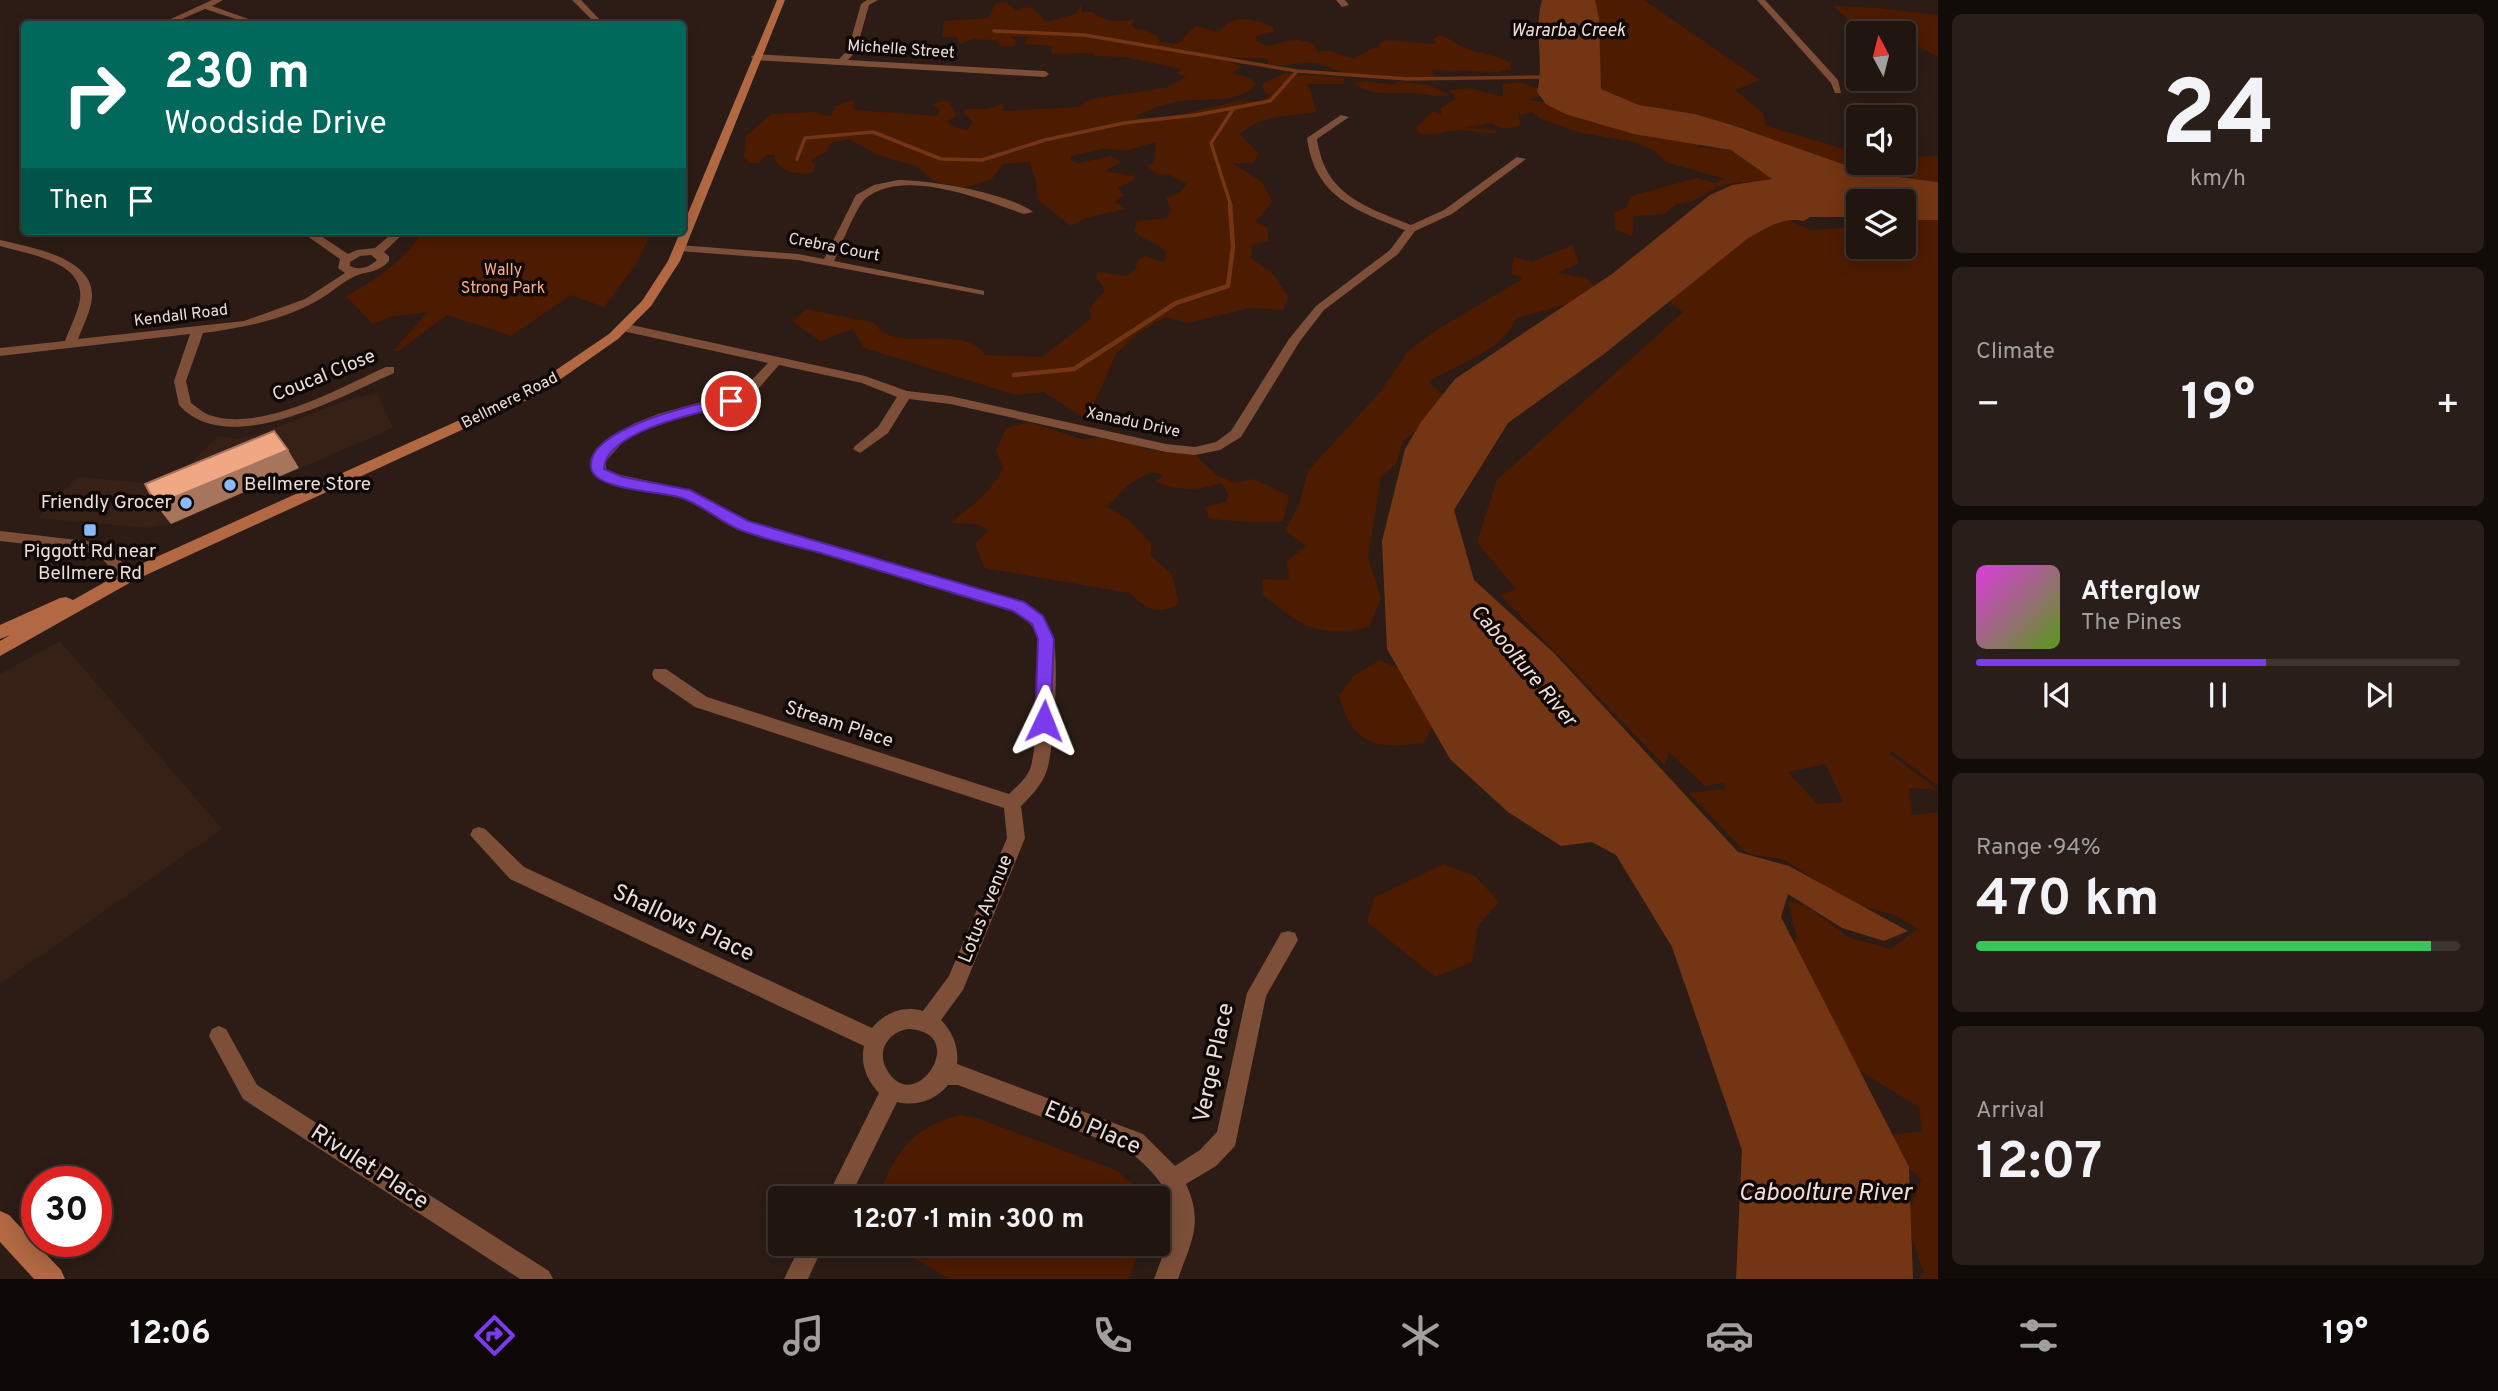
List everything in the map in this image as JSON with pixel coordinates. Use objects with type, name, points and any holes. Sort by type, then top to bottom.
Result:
[{"type":"main road","name":"Bellmere Road","points":[[686,230],[755,57],[781,0]]},
{"type":"main road","name":"Bellmere Road","points":[[0,649],[127,577],[534,392],[586,360],[627,328],[663,282],[684,235]]},
{"type":"main road","name":"Bellmere Road","points":[[0,632],[40,612],[93,594]]},
{"type":"main road","points":[[0,1224],[52,1279]]},
{"type":"street","points":[[170,21],[219,0]]},
{"type":"street","points":[[576,0],[597,21]]},
{"type":"street","points":[[843,60],[852,51],[865,4],[874,0]]},
{"type":"street","points":[[1761,0],[1835,82],[1838,91]]},
{"type":"street","points":[[203,6],[249,21]]},
{"type":"street","name":"Michelle Street","points":[[755,57],[843,60],[1045,74]]},
{"type":"street","points":[[1344,117],[1312,138],[1312,148],[1327,184],[1341,198],[1411,229]]},
{"type":"street","name":"Xanadu Drive","points":[[627,328],[865,380],[905,395],[950,400],[1166,448],[1195,451],[1220,446],[1236,434],[1295,340],[1320,308],[1394,252],[1411,229],[1448,212],[1521,159]]},
{"type":"street","points":[[827,262],[860,197],[869,189],[884,184],[919,183],[965,190],[1028,212]]},
{"type":"street","points":[[314,235],[325,240],[332,252],[348,258]]},
{"type":"street","points":[[354,272],[343,266],[348,258],[362,252],[377,252],[396,235]]},
{"type":"street","points":[[0,243],[62,261],[81,276],[86,295],[70,345]]},
{"type":"street","name":"Crebra Court","points":[[679,248],[763,252],[980,293]]},
{"type":"street","name":"Kendall Road","points":[[0,352],[246,324],[287,311],[325,293],[354,272],[380,264],[383,256],[377,252]]},
{"type":"street","name":"Coucal Close","points":[[197,331],[180,381],[185,405],[207,419],[241,422],[276,417],[390,370]]},
{"type":"street","points":[[775,362],[746,394],[663,417],[628,433],[606,450],[598,461],[601,475],[685,493],[743,525],[1018,606],[1038,620],[1046,639],[1043,748],[1038,770],[1028,788],[1012,803]]},
{"type":"street","points":[[860,449],[883,430],[905,395]]},
{"type":"street","points":[[0,536],[86,546],[104,551],[127,577]]},
{"type":"street","name":"Stream Place","points":[[660,674],[701,702],[1012,803]]},
{"type":"street","name":"Lotus Avenue","points":[[927,1022],[956,983],[1016,838],[1012,803]]},
{"type":"street","name":"Shallows Place","points":[[479,835],[517,873],[876,1041]]},
{"type":"street","name":"Verge Place","points":[[1174,1180],[1208,1158],[1227,1138],[1257,993],[1288,940]]},
{"type":"street","points":[[904,1019],[927,1022],[943,1038],[947,1050],[942,1074],[935,1083],[914,1094],[892,1090],[883,1083],[873,1063],[876,1041],[892,1023],[904,1019]]},
{"type":"street","name":"Rivulet Place","points":[[219,1036],[250,1092],[541,1279]]},
{"type":"street","name":"Ebb Place","points":[[942,1074],[958,1075],[1135,1142],[1159,1161],[1174,1180],[1185,1218],[1166,1279]]},
{"type":"street","points":[[844,1186],[892,1090]]},
{"type":"street","points":[[796,1279],[807,1256]]},
{"type":"shaded area","points":[[377,393],[393,428],[176,523],[147,528],[38,518],[77,477],[169,485],[218,436],[237,439],[261,433],[353,398]]},
{"type":"shaded area","points":[[60,641],[222,829],[0,984],[0,674]]},
{"type":"green space","points":[[1595,0],[1644,0],[1760,80],[1735,90],[1763,113],[1766,126],[1846,149],[1846,165],[1735,126],[1695,114],[1639,105],[1601,89]]},
{"type":"green space","points":[[1006,2],[1017,11],[1023,7],[1033,8],[1046,22],[1076,14],[1081,4],[1081,12],[1092,12],[1112,21],[1135,19],[1131,24],[1135,29],[1158,36],[1159,42],[1178,44],[1195,26],[1219,32],[1231,22],[1251,20],[1273,27],[1274,32],[1256,36],[1257,41],[1267,46],[1300,40],[1314,44],[1318,53],[1331,51],[1353,59],[1370,49],[1381,47],[1379,44],[1386,40],[1437,44],[1433,39],[1440,35],[1465,48],[1504,59],[1512,69],[1499,72],[1431,70],[1434,76],[1404,79],[1349,74],[1316,63],[1275,65],[1268,64],[1268,59],[1220,57],[1241,67],[1233,73],[1251,78],[1256,84],[1241,95],[1176,102],[1135,117],[1168,116],[1233,102],[1260,100],[1271,95],[1264,92],[1262,84],[1285,73],[1344,78],[1344,84],[1305,84],[1310,88],[1316,112],[1276,117],[1248,128],[1240,134],[1259,154],[1253,163],[1232,163],[1262,182],[1272,202],[1255,222],[1267,227],[1269,241],[1252,244],[1251,258],[1274,275],[1288,297],[1283,310],[1250,308],[1187,323],[1166,317],[1138,333],[1116,354],[1087,420],[1044,392],[1016,395],[864,348],[853,329],[820,341],[793,322],[806,309],[875,323],[883,332],[896,337],[961,340],[975,345],[985,355],[1042,357],[1091,319],[1089,309],[1105,290],[1096,277],[1098,272],[1126,276],[1136,269],[1137,261],[1144,256],[1164,262],[1166,253],[1134,231],[1137,221],[1167,218],[1171,209],[1166,198],[1180,192],[1187,184],[1168,174],[1159,175],[1146,166],[1154,163],[1156,142],[1128,150],[1102,149],[1071,156],[1071,161],[1079,163],[1111,156],[1121,162],[1105,171],[1134,176],[1134,181],[1118,187],[1124,195],[1115,202],[1125,209],[1086,218],[1071,226],[1038,200],[1036,181],[1029,162],[1003,164],[992,179],[963,188],[934,181],[916,166],[878,155],[849,139],[831,143],[826,152],[811,160],[815,164],[814,172],[790,172],[780,166],[774,155],[766,155],[759,163],[749,163],[744,157],[746,136],[771,114],[816,112],[825,116],[832,115],[835,106],[853,100],[854,110],[937,116],[940,110],[932,104],[947,100],[957,115],[948,121],[953,127],[967,130],[973,122],[963,112],[965,109],[987,109],[1004,103],[1002,111],[1078,107],[1090,99],[1165,88],[1186,77],[1178,73],[1181,69],[1125,57],[1095,56],[1092,53],[1051,54],[1052,46],[1023,44],[1029,37],[1010,36],[1016,40],[1015,46],[1000,46],[997,41],[976,38],[961,44],[956,37],[942,37],[944,21],[988,18],[996,3]]},
{"type":"green space","points":[[1833,6],[1938,15],[1938,57],[1916,45],[1916,21],[1850,21]]},
{"type":"green space","points":[[1366,81],[1395,85],[1397,81],[1429,85],[1450,95],[1381,93],[1353,83]]},
{"type":"green space","points":[[1521,82],[1542,90],[1543,95],[1528,100],[1549,103],[1563,114],[1698,142],[1699,147],[1735,150],[1783,181],[1724,185],[1694,200],[1676,204],[1665,214],[1634,216],[1632,236],[1615,230],[1614,212],[1626,208],[1631,196],[1696,178],[1715,183],[1726,179],[1667,163],[1655,151],[1635,142],[1581,133],[1540,119],[1533,112],[1519,115],[1520,126],[1516,127],[1501,128],[1491,123],[1463,128],[1497,130],[1495,133],[1460,130],[1420,134],[1416,128],[1433,111],[1441,115],[1441,108],[1456,99],[1449,90],[1469,88],[1503,97],[1503,84]]},
{"type":"green space","points":[[1938,156],[1938,182],[1884,175],[1916,175],[1916,157]]},
{"type":"green space","points":[[1916,214],[1938,217],[1938,786],[1893,752],[1889,753],[1938,790],[1909,788],[1912,815],[1938,812],[1938,1279],[1918,1279],[1924,1273],[1906,1220],[1921,1179],[1874,1137],[1922,1131],[1919,1107],[1840,1059],[1792,972],[1796,935],[1788,901],[1806,906],[1848,937],[1891,949],[1917,929],[1895,915],[1849,903],[1785,860],[1746,853],[1689,793],[1726,789],[1724,783],[1705,786],[1669,752],[1665,766],[1500,595],[1516,589],[1477,542],[1497,480],[1683,312],[1672,305],[1671,294],[1751,227],[1782,217],[1810,230],[1846,228],[1846,259],[1916,259]],"holes":[[[1826,764],[1843,802],[1817,804],[1788,772]]]},
{"type":"green space","name":"Wally Strong Park","points":[[420,235],[650,235],[637,263],[604,307],[571,295],[511,336],[447,315],[399,351],[393,351],[428,312],[389,317],[373,324],[346,296],[389,268]]},
{"type":"green space","points":[[1572,245],[1579,263],[1558,273],[1586,278],[1597,288],[1580,301],[1516,318],[1502,339],[1491,348],[1429,382],[1452,403],[1403,441],[1396,464],[1381,477],[1368,558],[1381,598],[1369,627],[1336,631],[1311,627],[1299,622],[1262,594],[1263,579],[1289,580],[1287,561],[1306,546],[1285,530],[1299,505],[1308,471],[1381,391],[1408,351],[1440,328],[1524,278],[1511,274],[1514,257],[1532,262]]},
{"type":"green space","points":[[1029,422],[1082,439],[1111,437],[1149,450],[1194,454],[1218,476],[1236,483],[1254,479],[1289,496],[1283,521],[1246,522],[1209,518],[1205,507],[1226,502],[1229,495],[1221,483],[1196,489],[1172,487],[1155,482],[1163,475],[1151,472],[1128,485],[1107,507],[1129,520],[1151,543],[1151,556],[1172,574],[1179,604],[1164,609],[1152,609],[1130,593],[984,568],[975,544],[989,530],[975,524],[951,523],[980,498],[998,477],[1003,468],[996,450],[1006,428]]},
{"type":"green space","points":[[1380,660],[1402,670],[1438,716],[1424,743],[1392,746],[1368,740],[1351,725],[1344,712],[1339,696],[1353,676]]},
{"type":"green space","points":[[1443,864],[1475,876],[1499,902],[1478,926],[1472,962],[1435,977],[1367,922],[1374,898]]},
{"type":"green space","points":[[961,1115],[977,1118],[1115,1170],[1134,1186],[882,1186],[906,1145],[916,1135],[943,1120]]},
{"type":"green space","points":[[912,1256],[1137,1256],[1129,1279],[949,1279]]},
{"type":"water","name":"Caboolture River","points":[[1542,0],[1595,0],[1599,18],[1601,89],[1639,105],[1695,114],[1735,126],[1846,165],[1846,175],[1884,175],[1938,182],[1938,220],[1916,220],[1916,189],[1846,189],[1846,217],[1789,220],[1774,224],[1747,239],[1604,354],[1508,423],[1454,510],[1474,580],[1554,653],[1738,852],[1789,866],[1908,931],[1884,941],[1842,928],[1788,894],[1781,917],[1909,1167],[1913,1279],[1736,1279],[1742,1150],[1672,947],[1616,855],[1592,842],[1561,846],[1508,812],[1450,759],[1387,649],[1382,541],[1405,449],[1421,422],[1455,379],[1612,274],[1710,195],[1732,185],[1772,179],[1731,150],[1634,134],[1565,114],[1546,104],[1537,92],[1540,69]]},
{"type":"building","points":[[274,431],[288,450],[156,505],[145,484]]},
{"type":"waterway","points":[[994,31],[1084,35],[1297,71]]},
{"type":"waterway","points":[[797,159],[805,138],[873,132],[941,159],[982,160],[1045,140],[1124,123],[1196,115],[1270,101],[1297,71]]},
{"type":"waterway","points":[[1297,71],[1408,79],[1548,77]]},
{"type":"waterway","points":[[1231,206],[1211,143],[1234,108]]},
{"type":"waterway","points":[[1014,375],[1074,369],[1176,303],[1228,286],[1233,247],[1230,205]]},
{"type":"place","name":"Bellmere Store","points":[[230,485]]},
{"type":"place","name":"Friendly Grocer","points":[[186,503]]},
{"type":"place","name":"Piggott Rd near Bellmere Rd","points":[[90,530]]},
{"type":"route","points":[[731,401],[663,417],[638,428],[618,439],[606,450],[598,461],[597,470],[601,475],[621,482],[685,493],[743,525],[1018,606],[1038,620],[1046,639],[1044,721]]},
{"type":"water label","name":"Wararba Creek","points":[[1568,31]]}]
